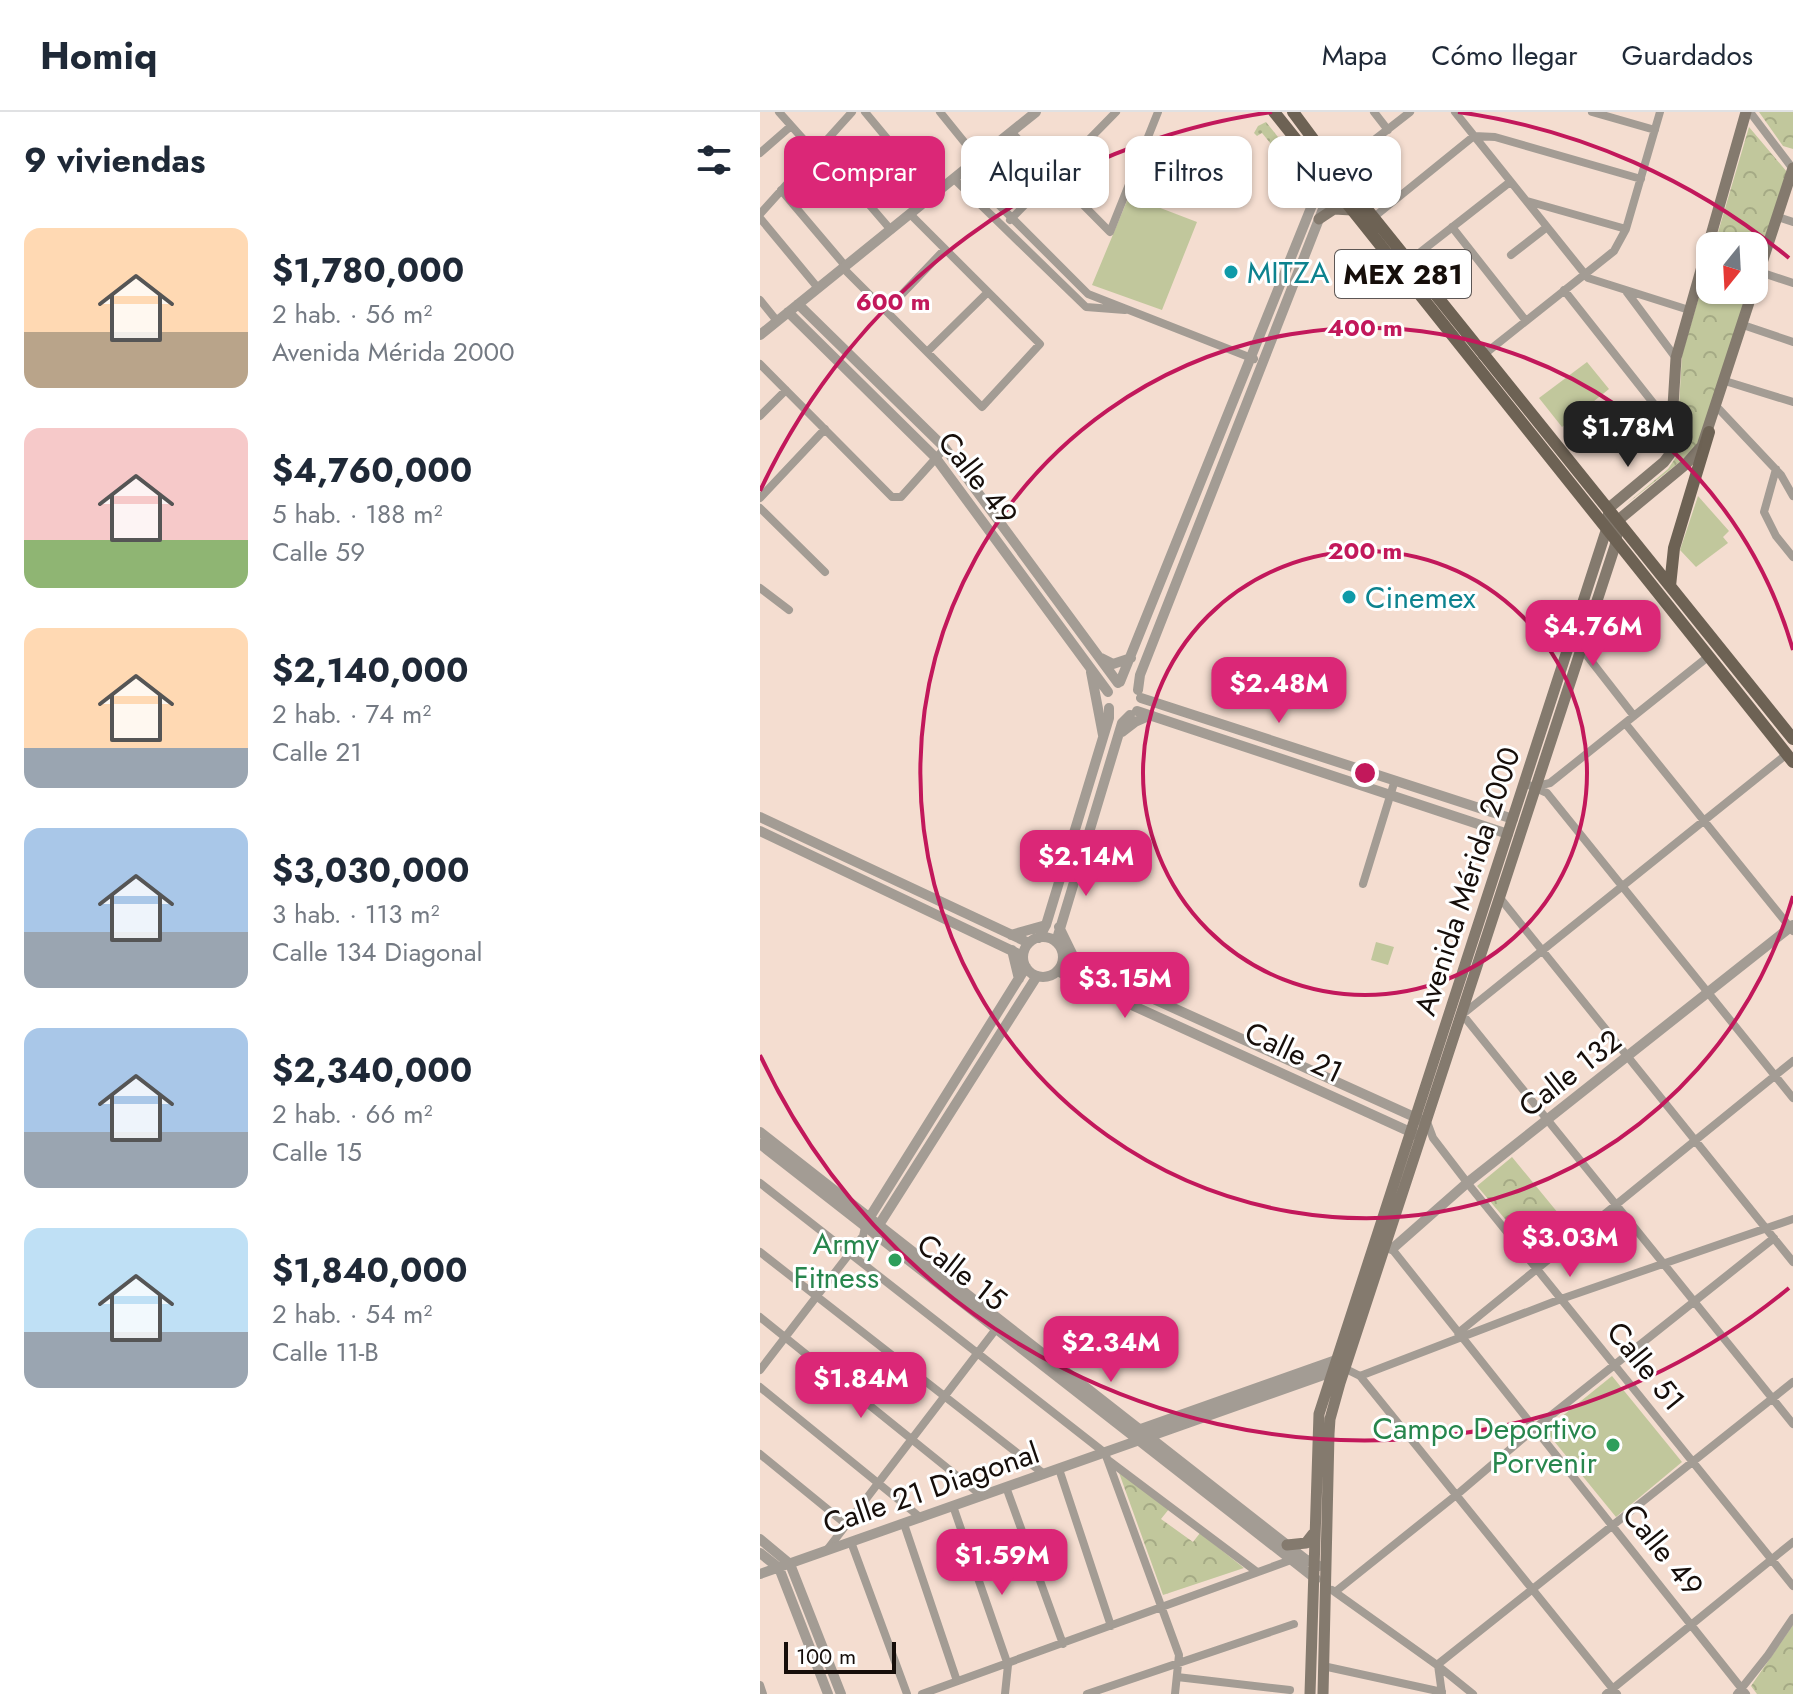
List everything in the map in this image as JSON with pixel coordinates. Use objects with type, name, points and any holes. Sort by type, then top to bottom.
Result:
[{"type":"main road","name":"MEX 281","points":[[1274,112],[1297,136]]},
{"type":"main road","name":"MEX 281","points":[[1293,112],[1309,136]]},
{"type":"main road","points":[[1609,508],[1670,454],[1676,358],[1748,112]]},
{"type":"main road","points":[[1768,248],[1793,169]]},
{"type":"main road","name":"MEX 281","points":[[1366,208],[1409,261],[1616,540],[1790,758]]},
{"type":"main road","points":[[1319,219],[1334,209],[1352,210]]},
{"type":"main road","name":"MEX 281","points":[[1352,210],[1609,508],[1793,739]]},
{"type":"main road","points":[[1670,586],[1674,548],[1750,304]]},
{"type":"main road","points":[[1619,521],[1695,455],[1709,432]]},
{"type":"main road","name":"Avenida Mérida 2000","points":[[1384,1246],[1414,1117],[1500,898],[1607,528],[1609,508]]},
{"type":"main road","name":"Avenida Mérida 2000","points":[[1323,1694],[1329,1588],[1317,1569],[1314,1534],[1319,1414],[1427,1137],[1427,1122],[1456,1013],[1508,834],[1531,784],[1581,648],[1616,540],[1619,521]]},
{"type":"main road","name":"Avenida Mérida 2000","points":[[1310,1694],[1317,1569],[1337,1367]]},
{"type":"main road","points":[[1287,1545],[1306,1543],[1314,1534]]},
{"type":"street","points":[[779,112],[800,136]]},
{"type":"street","points":[[831,136],[852,112]]},
{"type":"street","points":[[865,112],[885,136]]},
{"type":"street","points":[[940,112],[961,138]]},
{"type":"street","points":[[1006,136],[1036,112]]},
{"type":"street","points":[[1092,136],[1116,112]]},
{"type":"street","points":[[1086,208],[1110,232],[1158,112]]},
{"type":"street","points":[[1374,112],[1388,130]]},
{"type":"street","points":[[1380,136],[1410,112]]},
{"type":"street","points":[[1455,112],[1588,278],[1689,310]]},
{"type":"street","points":[[1592,112],[1655,130]]},
{"type":"street","points":[[1479,358],[1614,251],[1626,229],[1660,112]]},
{"type":"street","points":[[1748,112],[1793,169]]},
{"type":"street","points":[[760,153],[791,126]]},
{"type":"street","points":[[1011,132],[1015,136]]},
{"type":"street","points":[[1374,217],[1474,136],[1495,137],[1641,179]]},
{"type":"street","points":[[945,186],[961,173]]},
{"type":"street","points":[[954,179],[1086,307],[1134,311]]},
{"type":"street","points":[[1409,261],[1510,182]]},
{"type":"street","points":[[784,187],[760,216],[818,288]]},
{"type":"street","points":[[781,190],[844,267],[982,407],[1040,344],[910,214]]},
{"type":"street","points":[[1526,201],[1626,229]]},
{"type":"street","points":[[872,208],[891,230]]},
{"type":"street","points":[[760,335],[918,208]]},
{"type":"street","points":[[1002,208],[1088,294],[1262,362]]},
{"type":"street","points":[[1003,227],[1022,208]]},
{"type":"street","points":[[870,1227],[947,1094],[1019,979],[1034,940],[1046,925],[1103,737],[1109,708],[1108,692],[1119,683],[1131,658],[1251,357],[1317,208]]},
{"type":"street","points":[[1063,974],[1063,958],[1056,942],[1059,927],[1122,723],[1134,713],[1140,694],[1140,675],[1322,208]]},
{"type":"street","points":[[1778,217],[1793,222]]},
{"type":"street","points":[[1452,227],[1526,321]]},
{"type":"street","points":[[1511,255],[1547,227]]},
{"type":"street","points":[[886,311],[945,249]]},
{"type":"street","points":[[1768,275],[1793,283]]},
{"type":"street","points":[[1564,290],[1658,409],[1673,416]]},
{"type":"street","points":[[1626,290],[1676,358]]},
{"type":"street","points":[[927,352],[988,292]]},
{"type":"street","points":[[760,300],[777,321]]},
{"type":"street","name":"Calle 49","points":[[798,304],[945,448],[1119,683]]},
{"type":"street","name":"Calle 49","points":[[788,312],[935,457],[1108,692]]},
{"type":"street","points":[[1743,325],[1793,342]]},
{"type":"street","points":[[760,364],[892,497],[901,497],[945,448]]},
{"type":"street","points":[[857,380],[866,371]]},
{"type":"street","points":[[1725,381],[1793,402]]},
{"type":"street","points":[[760,416],[786,390]]},
{"type":"street","points":[[1717,407],[1778,472],[1793,496]]},
{"type":"street","points":[[760,498],[825,429]]},
{"type":"street","points":[[1778,472],[1793,479]]},
{"type":"street","points":[[1778,472],[1764,512],[1776,536],[1793,557]]},
{"type":"street","points":[[760,508],[825,572]]},
{"type":"street","points":[[1184,525],[1197,530]]},
{"type":"street","points":[[1016,567],[1027,561]]},
{"type":"street","points":[[760,588],[789,610]]},
{"type":"street","points":[[1581,648],[1634,716]]},
{"type":"street","points":[[1531,784],[1550,783],[1709,656]]},
{"type":"street","points":[[1099,657],[1113,664],[1131,658]]},
{"type":"street","points":[[1089,666],[1103,737]]},
{"type":"street","points":[[1140,675],[1152,701]]},
{"type":"street","points":[[1119,683],[1130,683],[1152,701],[1513,819]]},
{"type":"street","points":[[1109,708],[1121,716],[1134,713],[1151,715],[1508,834]]},
{"type":"street","points":[[1118,736],[1135,722],[1151,715]]},
{"type":"street","points":[[1625,723],[1792,928]]},
{"type":"street","points":[[1790,758],[1456,1013],[1793,1424]]},
{"type":"street","points":[[1363,884],[1395,780]]},
{"type":"street","points":[[1531,784],[1547,793],[1793,1098]]},
{"type":"street","points":[[760,817],[1011,935],[1056,942]]},
{"type":"street","points":[[1077,824],[1090,828]]},
{"type":"street","points":[[760,831],[1012,950],[1037,976],[1063,974]]},
{"type":"street","points":[[878,886],[885,874]]},
{"type":"street","points":[[1500,898],[1793,1262]]},
{"type":"street","points":[[1011,935],[1046,925]]},
{"type":"street","points":[[1059,927],[1077,964]]},
{"type":"street","name":"Calle 132","points":[[1384,1246],[1547,1122],[1792,928]]},
{"type":"street","points":[[1012,950],[1019,979]]},
{"type":"street","name":"Calle 21","points":[[1063,958],[1427,1122]]},
{"type":"street","points":[[1030,988],[1063,974]]},
{"type":"street","name":"Calle 21","points":[[1063,974],[1427,1137]]},
{"type":"street","points":[[760,1370],[870,1227],[958,1102],[1037,976]]},
{"type":"street","points":[[1231,1049],[1237,1037]]},
{"type":"street","points":[[1459,1335],[1536,1268],[1793,1061]]},
{"type":"street","points":[[947,1094],[958,1102]]},
{"type":"street","name":"Calle 15","points":[[760,1132],[870,1227],[996,1329],[1141,1435],[1291,1560],[1317,1569]]},
{"type":"street","name":"Calle 51","points":[[1427,1137],[1793,1586]]},
{"type":"street","name":"Calle 15","points":[[760,1144],[1317,1569]]},
{"type":"street","points":[[760,1183],[1257,1572]]},
{"type":"street","points":[[1360,1376],[1459,1335],[1793,1219]]},
{"type":"street","points":[[1473,1694],[1329,1588],[1456,1495],[1774,1238]]},
{"type":"street","name":"Calle 49","points":[[1384,1246],[1693,1625],[1742,1692]]},
{"type":"street","points":[[760,1252],[1044,1474]]},
{"type":"street","points":[[760,1317],[982,1496]]},
{"type":"street","points":[[827,1551],[996,1329]]},
{"type":"street","points":[[1337,1367],[1360,1376],[1612,1692],[1793,1542]]},
{"type":"street","name":"Calle 21 Diagonal","points":[[760,1574],[1044,1474],[1106,1456],[1141,1435],[1337,1367]]},
{"type":"street","points":[[1437,1665],[1793,1382]]},
{"type":"street","points":[[760,1387],[921,1518]]},
{"type":"street","points":[[760,1454],[847,1525]]},
{"type":"street","points":[[1106,1456],[1179,1655],[1175,1694]]},
{"type":"street","points":[[1059,1469],[1111,1626]]},
{"type":"street","points":[[1006,1487],[1063,1644]]},
{"type":"street","points":[[953,1506],[1008,1665],[1005,1694]]},
{"type":"street","points":[[904,1524],[957,1681]]},
{"type":"street","points":[[760,1539],[784,1566],[841,1694]]},
{"type":"street","points":[[851,1542],[907,1694]]},
{"type":"street","points":[[760,1553],[784,1566],[828,1694]]},
{"type":"street","points":[[922,1694],[1291,1560]]},
{"type":"street","points":[[1742,1692],[1793,1618]]},
{"type":"street","points":[[1087,1694],[1294,1624]]},
{"type":"street","points":[[1323,1666],[1442,1693],[1437,1665]]},
{"type":"street","points":[[1177,1677],[1290,1690]]},
{"type":"street","points":[[760,1685],[763,1694]]},
{"type":"green space","points":[[1759,112],[1793,112],[1793,149],[1783,146]]},
{"type":"green space","points":[[1266,122],[1277,136],[1268,136],[1268,140],[1262,133],[1257,136],[1254,133],[1258,126]]},
{"type":"green space","points":[[1749,127],[1787,172],[1768,232],[1718,232]]},
{"type":"green space","points":[[1125,206],[1160,208],[1197,222],[1162,310],[1092,285]]},
{"type":"green space","points":[[1697,304],[1745,304],[1702,439],[1681,461],[1624,506],[1668,469],[1676,457],[1682,355]]},
{"type":"green space","points":[[1587,362],[1609,389],[1562,427],[1539,398]]},
{"type":"green space","points":[[1698,496],[1729,531],[1723,537],[1728,543],[1696,567],[1680,550]]},
{"type":"green space","points":[[1376,942],[1394,947],[1388,965],[1371,960]]},
{"type":"green space","points":[[1512,1157],[1572,1230],[1538,1258],[1477,1186]]},
{"type":"green space","name":"Campo Deportivo Porvenir","points":[[1612,1376],[1682,1462],[1616,1517],[1545,1430]]},
{"type":"green space","points":[[1118,1470],[1169,1509],[1161,1519],[1193,1542],[1200,1533],[1244,1568],[1163,1595]]},
{"type":"green space","points":[[1793,1625],[1793,1694],[1757,1694],[1751,1686]]},
{"type":"place","name":"MITZA","points":[[1231,272]]},
{"type":"place","name":"Cinemex","points":[[1349,597]]},
{"type":"place","name":"Army Fitness","points":[[895,1260]]},
{"type":"place","name":"Campo Deportivo Porvenir","points":[[1613,1445]]}]
